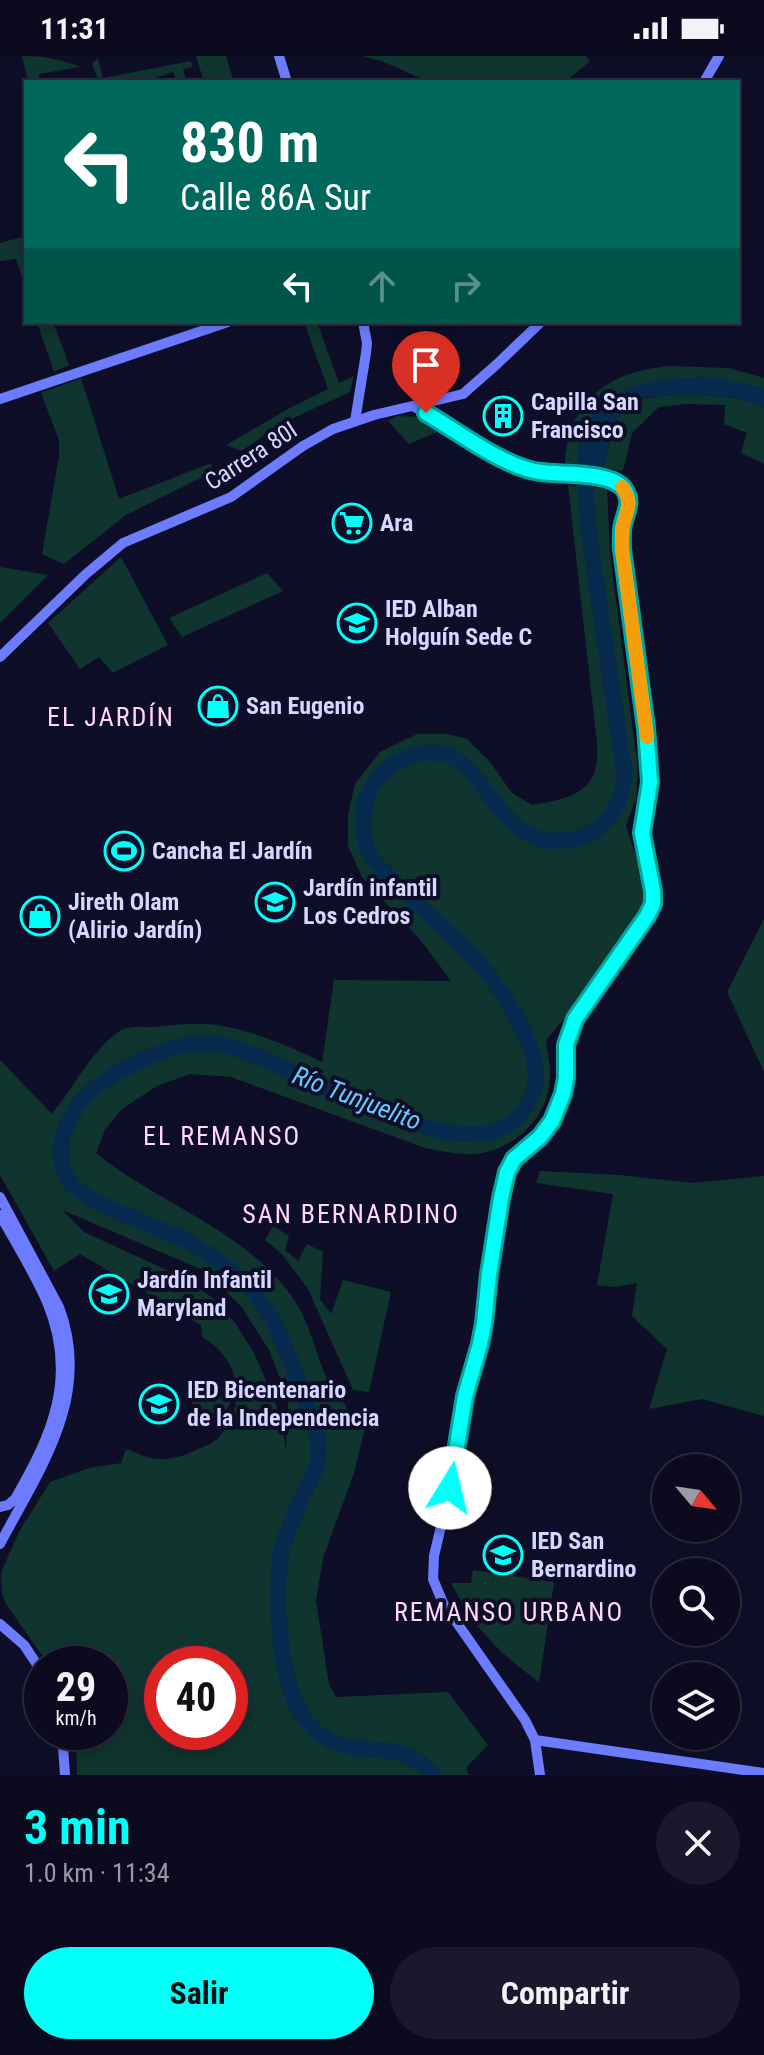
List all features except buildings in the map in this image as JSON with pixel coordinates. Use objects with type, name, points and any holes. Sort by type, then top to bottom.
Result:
[{"type":"street","points":[[279,56],[286,80]]},
{"type":"street","points":[[705,80],[719,56]]},
{"type":"street","points":[[0,399],[222,324]]},
{"type":"street","points":[[355,421],[366,353],[364,324]]},
{"type":"street","name":"Carrera 80I","points":[[0,657],[86,574],[123,543],[231,497],[320,436],[355,421],[451,398],[467,391],[539,324]]},
{"type":"street","points":[[413,406],[509,463],[539,472],[605,478],[619,484],[629,500],[623,522],[622,549],[646,728],[650,782],[642,833],[653,904],[575,1019],[566,1045],[566,1078],[557,1112],[546,1130],[514,1159],[507,1172],[491,1258],[480,1344],[465,1396],[450,1488],[432,1569],[435,1587],[443,1603],[525,1720],[535,1740],[540,1775]]},
{"type":"street","points":[[0,1197],[59,1307],[67,1337],[70,1369],[67,1400],[55,1440],[0,1544]]},
{"type":"street","points":[[0,1215],[46,1300],[54,1321],[60,1348],[61,1376],[58,1403],[49,1433],[18,1494],[12,1502],[0,1507]]},
{"type":"street","points":[[0,1615],[24,1645]]},
{"type":"street","points":[[0,1624],[24,1645]]},
{"type":"street","points":[[535,1740],[764,1773]]},
{"type":"street","points":[[63,1750],[65,1775]]},
{"type":"green space","points":[[22,56],[51,58],[80,67],[39,74],[40,80],[28,80]]},
{"type":"green space","points":[[196,56],[226,56],[233,80],[203,80]]},
{"type":"green space","points":[[363,56],[586,56],[590,61],[567,80],[424,80]]},
{"type":"green space","points":[[98,58],[103,78],[191,61],[192,67],[183,69],[186,80],[176,80],[173,72],[149,80],[98,80],[92,64]]},
{"type":"green space","points":[[24,237],[24,283],[16,259],[0,261],[0,243]]},
{"type":"green space","points":[[38,324],[54,324],[69,365],[54,372]]},
{"type":"green space","points":[[305,324],[318,324],[339,383],[354,376],[350,392],[289,420],[241,451],[226,445],[288,409],[328,389]]},
{"type":"green space","points":[[669,366],[729,368],[764,378],[764,389],[757,386],[634,386],[579,445],[578,464],[565,465],[574,423],[595,393],[627,375]]},
{"type":"green space","points":[[81,378],[119,499],[211,463],[213,472],[126,515],[64,564],[42,554],[59,440],[41,393]]},
{"type":"green space","points":[[689,394],[737,398],[764,407],[764,464],[741,453],[747,433],[724,424],[725,405],[686,404],[659,407],[632,433],[623,471],[604,468],[614,429],[626,407],[649,398]]},
{"type":"green space","points":[[397,416],[420,417],[442,430],[409,444],[388,421]]},
{"type":"green space","points":[[568,485],[607,489],[610,554],[638,770],[636,799],[626,826],[644,881],[644,909],[571,1011],[546,1040],[550,1072],[548,1092],[536,1119],[515,1139],[489,1152],[468,1154],[443,1151],[425,1148],[231,1077],[190,1074],[157,1086],[122,1109],[105,1130],[96,1153],[228,1237],[275,1276],[301,1311],[331,1386],[354,1419],[365,1428],[354,1473],[323,1558],[316,1601],[329,1684],[336,1697],[448,1692],[488,1745],[466,1768],[469,1775],[77,1775],[76,1750],[128,1750],[128,1646],[35,1646],[6,1604],[1,1572],[19,1532],[50,1482],[89,1468],[121,1463],[126,1449],[152,1458],[167,1459],[183,1456],[215,1441],[234,1411],[236,1382],[224,1357],[202,1337],[201,1325],[80,1254],[54,1271],[0,1175],[0,1060],[52,1114],[99,1050],[118,1032],[130,1027],[217,1025],[271,1040],[322,1062],[334,980],[451,981],[423,943],[362,877],[348,846],[348,815],[355,784],[380,752],[417,734],[447,734],[467,739],[490,762],[512,793],[532,805],[565,798],[583,789],[595,772],[597,750]],"holes":[[[62,1210],[203,1270],[241,1306],[269,1350],[288,1399],[286,1450],[281,1419],[254,1353],[235,1323],[213,1298],[186,1279],[84,1232]]]},
{"type":"green space","points":[[121,557],[168,645],[113,673],[99,657],[80,669],[48,623]]},
{"type":"green space","points":[[0,567],[48,575],[0,623]]},
{"type":"green space","points":[[267,573],[283,591],[182,637],[169,618]]},
{"type":"green space","points":[[764,919],[764,1072],[727,992]]},
{"type":"green space","points":[[540,1171],[692,1183],[764,1176],[764,1416],[702,1399],[649,1409],[667,1349],[632,1316],[637,1283],[616,1287],[597,1285],[613,1194],[536,1183]]},
{"type":"green space","points":[[273,1226],[289,1236],[285,1250],[298,1261],[307,1244],[323,1252],[320,1299],[331,1314],[343,1280],[391,1292],[369,1392],[353,1390],[308,1289],[282,1254],[265,1240]]},
{"type":"green space","points":[[201,1385],[231,1402],[221,1420],[191,1403]]},
{"type":"green space","points":[[473,1570],[554,1582],[539,1682],[489,1638],[460,1599],[451,1583],[471,1583]]},
{"type":"water","points":[[705,377],[764,389],[764,407],[737,398],[689,394],[648,397],[632,402],[618,417],[604,468],[578,464],[579,445],[594,411],[618,394],[634,386],[659,380]]},
{"type":"waterway","name":"Río Tunjuelito","points":[[433,1775],[409,1756],[331,1741],[308,1724],[295,1701],[280,1635],[279,1567],[289,1528],[318,1463],[319,1452],[310,1411],[266,1309],[233,1272],[202,1250],[92,1200],[81,1192],[65,1174],[61,1149],[68,1122],[81,1102],[98,1086],[150,1057],[171,1048],[194,1044],[233,1047],[379,1111],[446,1132],[476,1134],[500,1129],[524,1110],[533,1091],[535,1068],[527,1040],[510,1005],[469,953],[376,863],[366,846],[364,811],[368,794],[377,779],[403,759],[428,752],[447,755],[466,768],[506,817],[531,835],[554,841],[579,838],[596,830],[614,811],[624,771],[588,527],[587,446]]},
{"type":"slow traffic","points":[[622,487],[629,505],[623,522],[622,549],[647,737]]},
{"type":"place","name":"Capilla San Francisco","points":[[503,416]]},
{"type":"place","name":"Ara","points":[[352,523]]},
{"type":"place","name":"IED Alban Holguín Sede C","points":[[357,623]]},
{"type":"place","name":"San Eugenio","points":[[218,706]]},
{"type":"place","name":"Cancha El Jardín","points":[[124,851]]},
{"type":"place","name":"Jardín infantil Los Cedros","points":[[275,902]]},
{"type":"place","name":"Jireth Olam (Alirio Jardín)","points":[[40,916]]},
{"type":"place","name":"Jardín Infantil Maryland","points":[[109,1294]]},
{"type":"place","name":"IED Bicentenario de la Independencia","points":[[159,1404]]},
{"type":"place","name":"IED San Bernardino","points":[[503,1555]]},
{"type":"district","name":"EL JARDÍN","points":[[111,717]]},
{"type":"district","name":"EL REMANSO","points":[[222,1136]]},
{"type":"district","name":"SAN BERNARDINO","points":[[351,1214]]},
{"type":"district","name":"REMANSO URBANO","points":[[509,1612]]},
{"type":"route","points":[[426,413],[509,463],[532,471],[605,478],[619,484],[627,494],[629,505],[623,522],[622,549],[646,728],[650,793],[642,833],[653,891],[653,904],[647,916],[575,1019],[566,1045],[566,1078],[557,1112],[546,1130],[514,1159],[507,1172],[489,1274],[484,1323],[465,1396],[450,1488]]}]
